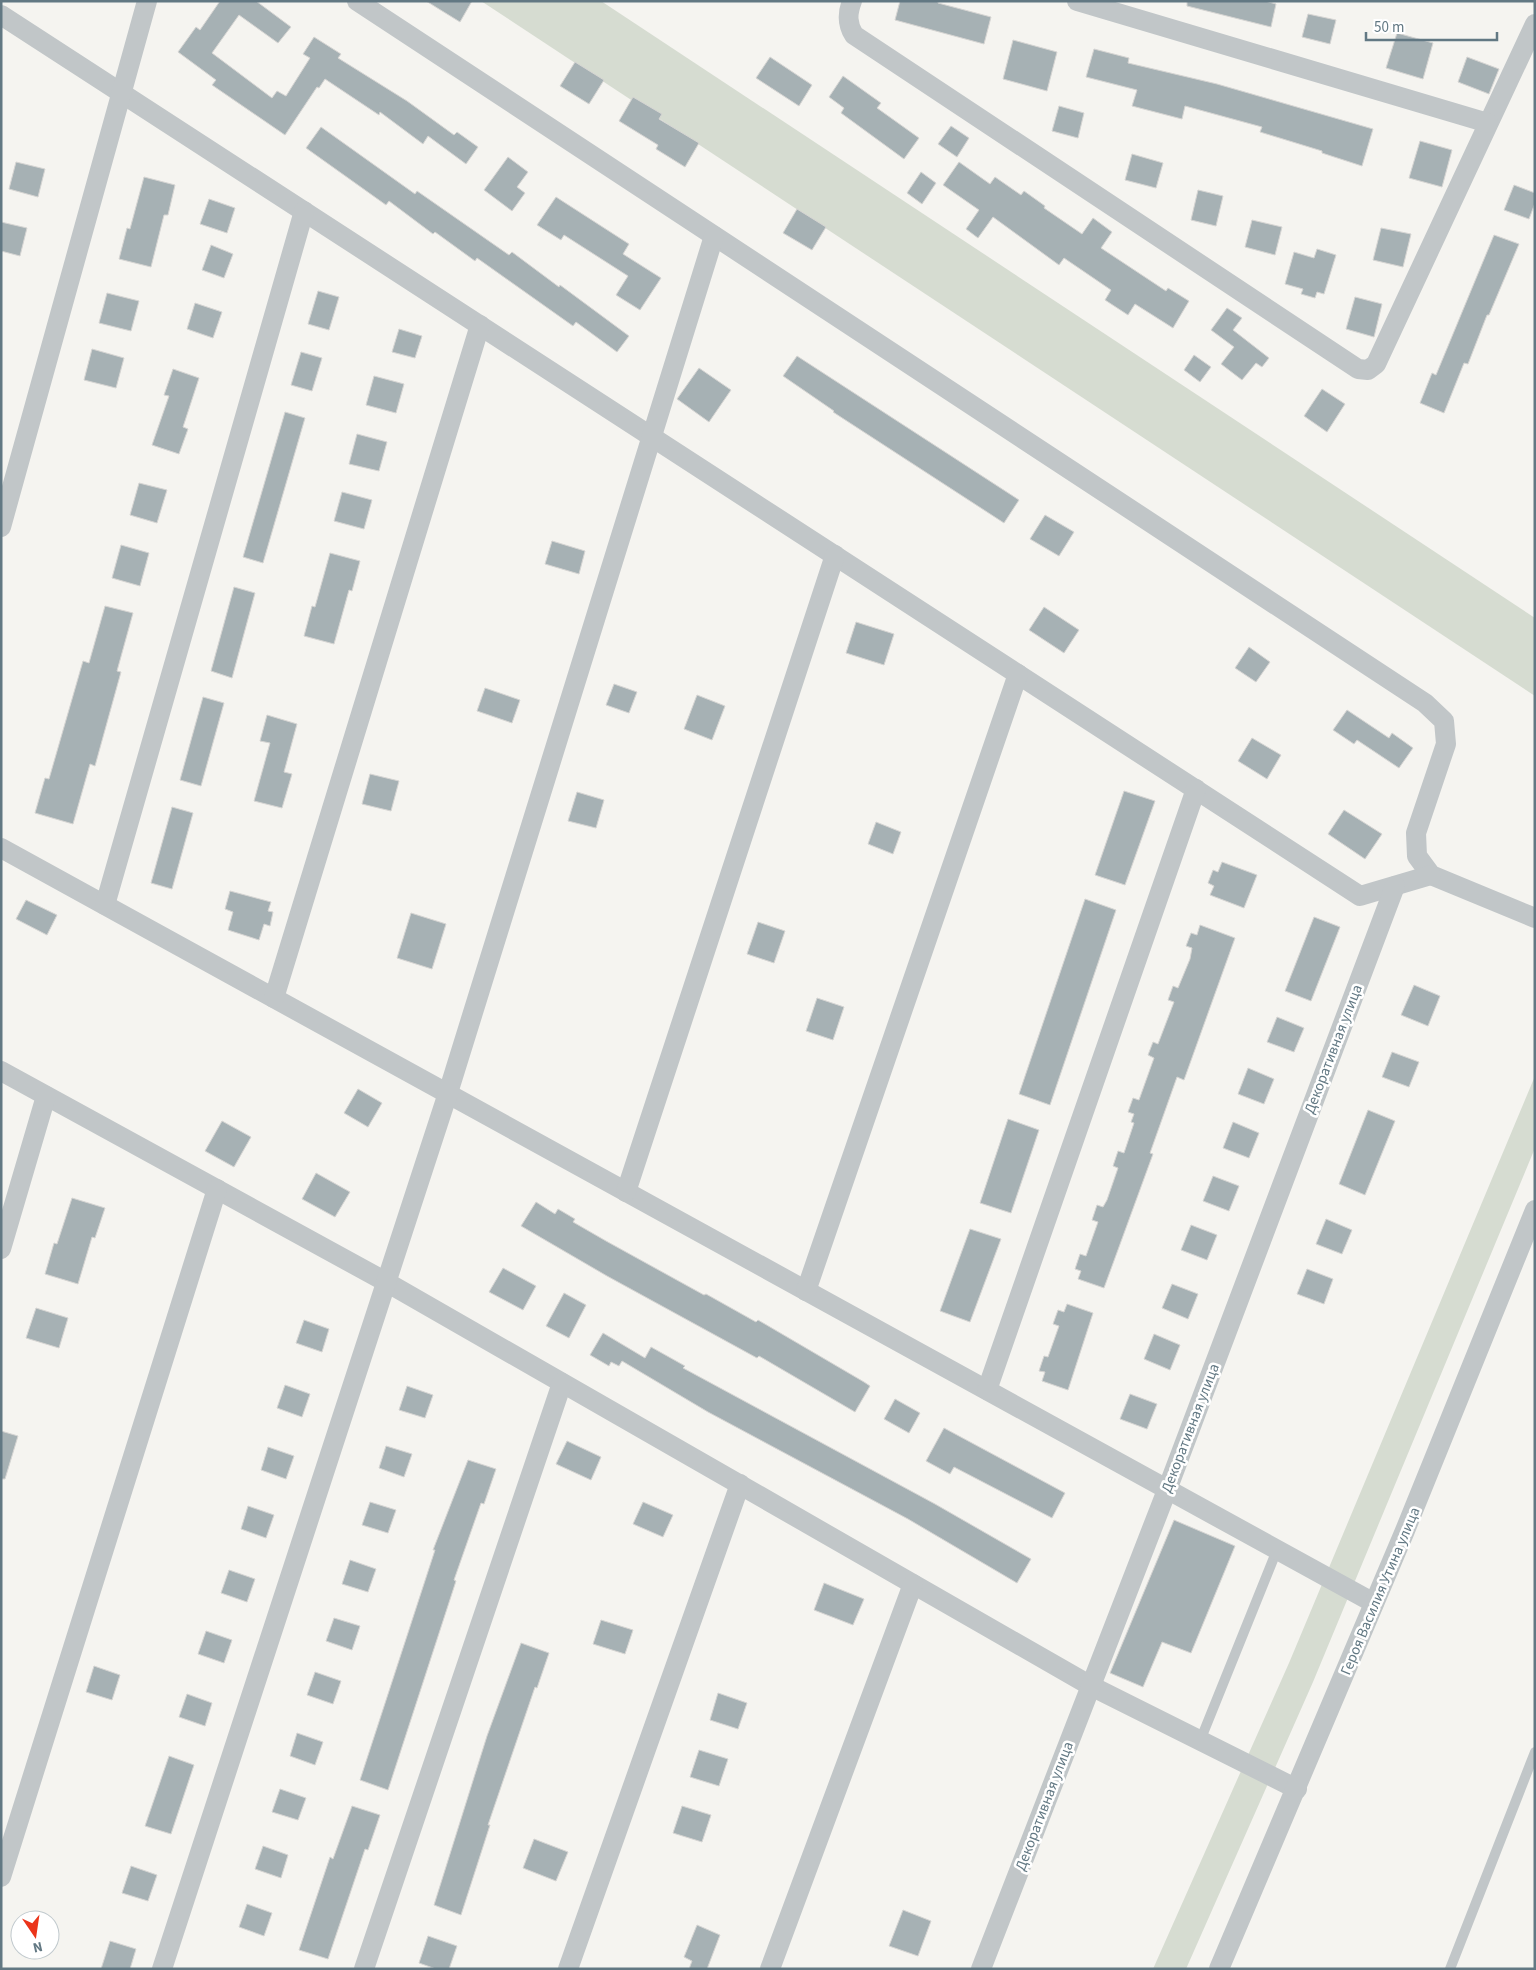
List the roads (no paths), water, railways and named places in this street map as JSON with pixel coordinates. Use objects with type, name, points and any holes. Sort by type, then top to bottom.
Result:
[{"type":"street","points":[[1,527],[147,1]]},
{"type":"street","points":[[357,1],[1425,703],[1444,721],[1446,744],[1416,833],[1417,856],[1431,875],[1535,918]]},
{"type":"street","points":[[852,1],[848,11],[848,26],[854,35],[1358,369],[1368,370],[1376,364],[1535,24]]},
{"type":"street","points":[[1077,1],[1488,123]]},
{"type":"street","points":[[1,15],[1360,896],[1431,875]]},
{"type":"street","points":[[105,905],[304,211]]},
{"type":"street","points":[[162,1969],[448,1093],[714,236]]},
{"type":"street","points":[[274,998],[480,325]]},
{"type":"street","points":[[626,1192],[835,555]]},
{"type":"street","points":[[806,1291],[1018,674]]},
{"type":"street","points":[[987,1390],[1196,789]]},
{"type":"street","points":[[1,848],[1374,1604]]},
{"type":"street","name":"Декоративная улица","points":[[981,1969],[1167,1490],[1395,886]]},
{"type":"street","points":[[1,1071],[386,1282],[1091,1686],[1297,1789]]},
{"type":"street","points":[[1,1249],[46,1096]]},
{"type":"street","points":[[1,1877],[216,1189]]},
{"type":"street","name":"Героя Василия Утина улица","points":[[1219,1969],[1297,1789],[1535,1210]]},
{"type":"street","points":[[364,1969],[562,1383]]},
{"type":"street","points":[[568,1969],[740,1484]]},
{"type":"street","points":[[770,1969],[913,1584]]},
{"type":"lane","points":[[1200,1741],[1277,1550]]},
{"type":"lane","points":[[1450,1969],[1535,1752]]}]
